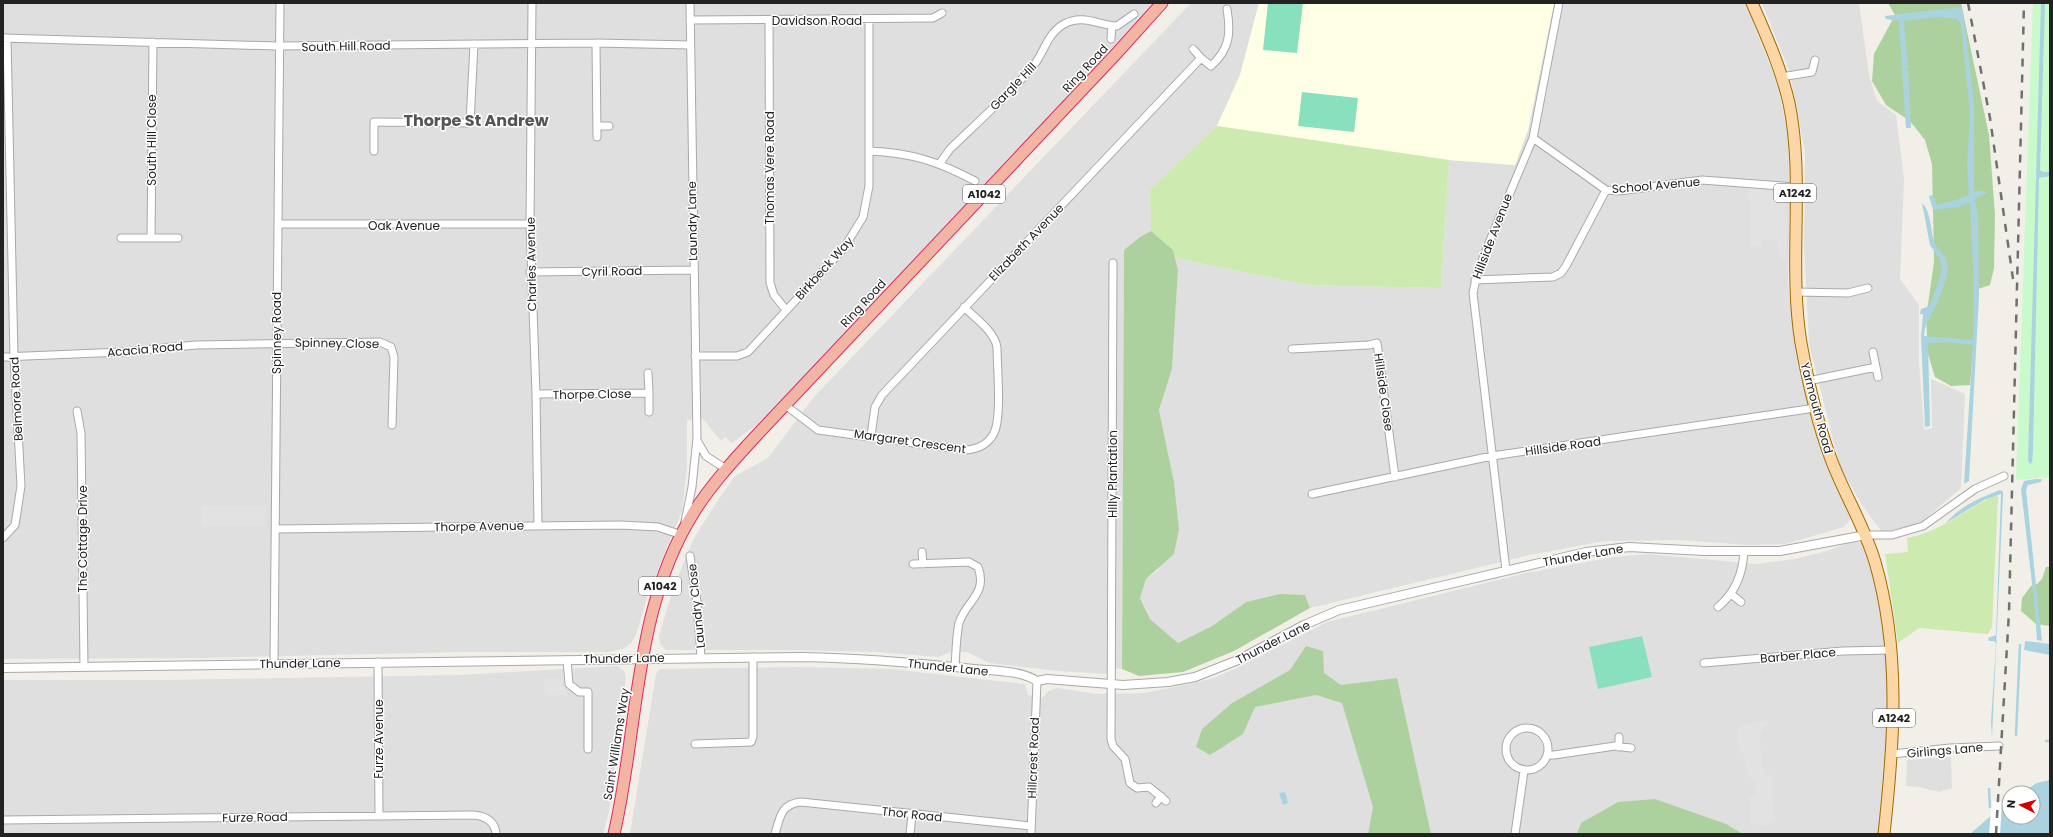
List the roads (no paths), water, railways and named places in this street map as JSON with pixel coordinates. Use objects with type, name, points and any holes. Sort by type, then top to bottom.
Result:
[{"type":"highway","name":"Ring Road","points":[[642,658],[656,599],[669,561],[693,513],[726,469],[785,404],[1116,54],[1162,3]]},
{"type":"highway","name":"Saint Williams Way","points":[[614,834],[626,770],[642,658]]},
{"type":"main road","name":"Yarmouth Road","points":[[1752,3],[1761,22],[1789,103],[1794,141],[1795,292],[1800,340],[1808,381],[1832,461],[1866,534],[1882,587],[1891,650],[1894,712],[1892,754],[1884,834]]},
{"type":"street","name":"Spinney Road","points":[[274,664],[280,3]]},
{"type":"street","name":"Charles Avenue","points":[[532,3],[530,272],[536,394],[538,525]]},
{"type":"street","name":"Laundry Lane","points":[[682,535],[692,488],[697,438],[693,270],[690,3]]},
{"type":"street","name":"Hillside Avenue","points":[[1506,570],[1473,297],[1475,280],[1502,209],[1533,138],[1559,3]]},
{"type":"street","points":[[1193,49],[1211,66],[1222,56],[1229,40],[1227,9]]},
{"type":"street","name":"Davidson Road","points":[[690,20],[869,20],[933,18],[942,13]]},
{"type":"street","points":[[1111,39],[1112,26],[1117,26],[1134,14]]},
{"type":"street","name":"Gargle Hill","points":[[940,163],[950,149],[1031,69],[1048,40],[1056,30],[1064,24],[1077,20],[1089,19],[1112,26]]},
{"type":"street","name":"Thomas Vere Road","points":[[769,20],[770,283],[774,295],[786,310]]},
{"type":"street","name":"Birkbeck Way","points":[[695,356],[744,354],[753,347],[844,248],[855,233],[863,217],[869,186],[869,20]]},
{"type":"street","name":"South Hill Road","points":[[5,38],[280,46],[596,43],[690,45]]},
{"type":"street","name":"Belmore Road","points":[[3,538],[15,525],[21,486],[7,227],[5,38]]},
{"type":"street","name":"South Hill Close","points":[[151,238],[153,42]]},
{"type":"street","points":[[596,43],[597,137]]},
{"type":"street","points":[[374,151],[374,122],[470,122],[474,44]]},
{"type":"street","name":"Elizabeth Avenue","points":[[871,436],[878,401],[964,307],[1201,58]]},
{"type":"street","points":[[1781,77],[1814,72],[1815,60]]},
{"type":"street","points":[[597,126],[609,126]]},
{"type":"street","name":"School Avenue","points":[[1533,138],[1606,190],[1619,191],[1702,180],[1795,187]]},
{"type":"street","points":[[869,151],[918,156],[940,163],[975,181]]},
{"type":"street","points":[[1475,280],[1553,277],[1561,273],[1584,234],[1606,190]]},
{"type":"street","name":"Oak Avenue","points":[[278,224],[530,224]]},
{"type":"street","points":[[121,238],[178,238]]},
{"type":"street","name":"Hilly Plantation","points":[[1113,263],[1111,739],[1113,746],[1125,759],[1130,783],[1137,788],[1149,787],[1164,799],[1156,803]]},
{"type":"street","name":"Cyril Road","points":[[530,272],[693,270]]},
{"type":"street","points":[[1795,292],[1848,293],[1868,288]]},
{"type":"street","name":"Margaret Crescent","points":[[785,404],[818,430],[966,450],[982,447],[989,440],[995,430],[997,416],[996,340],[964,307]]},
{"type":"street","name":"Spinney Close","points":[[276,343],[380,342],[387,344],[390,347],[394,357],[392,425]]},
{"type":"street","name":"Acacia Road","points":[[3,357],[122,352],[196,345],[276,343]]},
{"type":"street","name":"Hillside Close","points":[[1292,349],[1369,345],[1377,343],[1395,477]]},
{"type":"street","points":[[1873,352],[1878,377]]},
{"type":"street","points":[[1808,381],[1876,367]]},
{"type":"street","name":"Thorpe Close","points":[[648,374],[649,412]]},
{"type":"street","name":"Thorpe Close","points":[[536,394],[648,393]]},
{"type":"street","name":"Hillside Road","points":[[1312,494],[1492,456],[1815,408]]},
{"type":"street","name":"The Cottage Drive","points":[[77,411],[81,433],[84,667]]},
{"type":"street","name":"Laundry Lane","points":[[697,438],[701,451],[726,469]]},
{"type":"street","points":[[1866,534],[1892,534],[1923,526],[1975,489],[2004,476]]},
{"type":"street","name":"Thorpe Avenue","points":[[276,529],[621,525],[658,528],[682,535]]},
{"type":"street","name":"Thunder Lane","points":[[3,668],[701,657],[858,658],[1023,675],[1036,681],[1047,679],[1111,685],[1142,685],[1195,677],[1238,660],[1304,625],[1339,610],[1586,552],[1629,547],[1744,551],[1800,548],[1866,534]]},
{"type":"street","points":[[1718,608],[1731,594],[1740,578],[1744,551]]},
{"type":"street","points":[[922,552],[923,564]]},
{"type":"street","name":"Laundry Close","points":[[690,556],[697,602],[701,657]]},
{"type":"street","points":[[913,564],[969,562],[978,567],[981,582],[979,590],[960,623],[955,667]]},
{"type":"street","points":[[1731,594],[1741,602]]},
{"type":"street","name":"Barber Place","points":[[1704,663],[1849,651],[1891,650]]},
{"type":"street","points":[[695,744],[751,742],[753,737],[753,657]]},
{"type":"street","points":[[567,660],[569,684],[579,692],[588,692],[588,749]]},
{"type":"street","name":"Furze Avenue","points":[[378,662],[379,816]]},
{"type":"street","name":"Hillcrest Road","points":[[1031,834],[1036,681]]},
{"type":"street","points":[[1528,728],[1540,732],[1545,737],[1548,746],[1547,755],[1539,767],[1524,771],[1510,764],[1506,757],[1506,741],[1516,730],[1528,728]]},
{"type":"street","points":[[1619,737],[1619,747]]},
{"type":"street","name":"Girlings Lane","points":[[1892,754],[1950,748],[1999,746]]},
{"type":"street","points":[[1547,755],[1619,747],[1632,748]]},
{"type":"street","points":[[1515,834],[1524,771]]},
{"type":"street","name":"Thor Road","points":[[775,834],[781,814],[786,807],[793,802],[1031,826]]},
{"type":"street","points":[[910,834],[912,815]]},
{"type":"street","name":"Furze Road","points":[[3,820],[481,816],[492,822],[496,834]]},
{"type":"water","points":[[2041,3],[2045,3],[2040,170],[2043,172],[2050,172],[2050,176],[2039,178],[2033,451],[2032,463],[2030,464],[2028,460]]},
{"type":"water","points":[[1960,7],[1963,11],[1974,103],[1974,191],[1985,191],[1987,193],[1975,199],[1978,217],[1979,297],[1969,481],[1964,484],[1973,345],[1946,342],[1928,343],[1930,426],[1925,427],[1921,337],[1923,314],[1920,314],[1921,309],[1927,307],[1931,303],[1942,271],[1940,259],[1930,245],[1922,203],[1927,210],[1934,241],[1946,259],[1948,266],[1941,294],[1925,328],[1924,336],[1971,340],[1973,338],[1974,288],[1970,202],[1958,207],[1935,210],[1932,207],[1929,196],[1933,195],[1937,205],[1969,195],[1967,167],[1970,114],[1961,24],[1957,19],[1937,17],[1904,21],[1908,69],[1902,70],[1899,21],[1886,19],[1885,16]]},
{"type":"water","points":[[1908,70],[1911,128],[1906,128],[1902,71]]},
{"type":"water","points":[[2042,479],[2041,482],[2028,485],[2026,490],[2042,641],[2037,640],[2034,600],[2021,489],[2024,481]]},
{"type":"water","points":[[2000,490],[2003,492],[2003,496],[1992,738],[1991,722],[1996,644],[1994,641],[1989,641],[1988,638],[1996,635],[2001,494],[1984,500],[1946,523],[1964,507],[1978,499]]},
{"type":"water","points":[[2025,641],[2050,644],[2050,655],[2024,650]]},
{"type":"water","points":[[2050,780],[2050,834],[1970,834],[2001,807],[2001,825],[2041,825],[2041,785],[2034,785]]},
{"type":"water","points":[[1285,792],[1288,803],[1283,805],[1279,793]]},
{"type":"waterway","points":[[2016,735],[2020,645]]},
{"type":"waterway","points":[[1989,789],[1990,807]]},
{"type":"railway","points":[[1968,3],[1990,118],[2013,279]]},
{"type":"railway","points":[[1996,834],[2009,612],[2024,3]]},
{"type":"district","name":"Thorpe St Andrew","points":[[476,120]]}]
